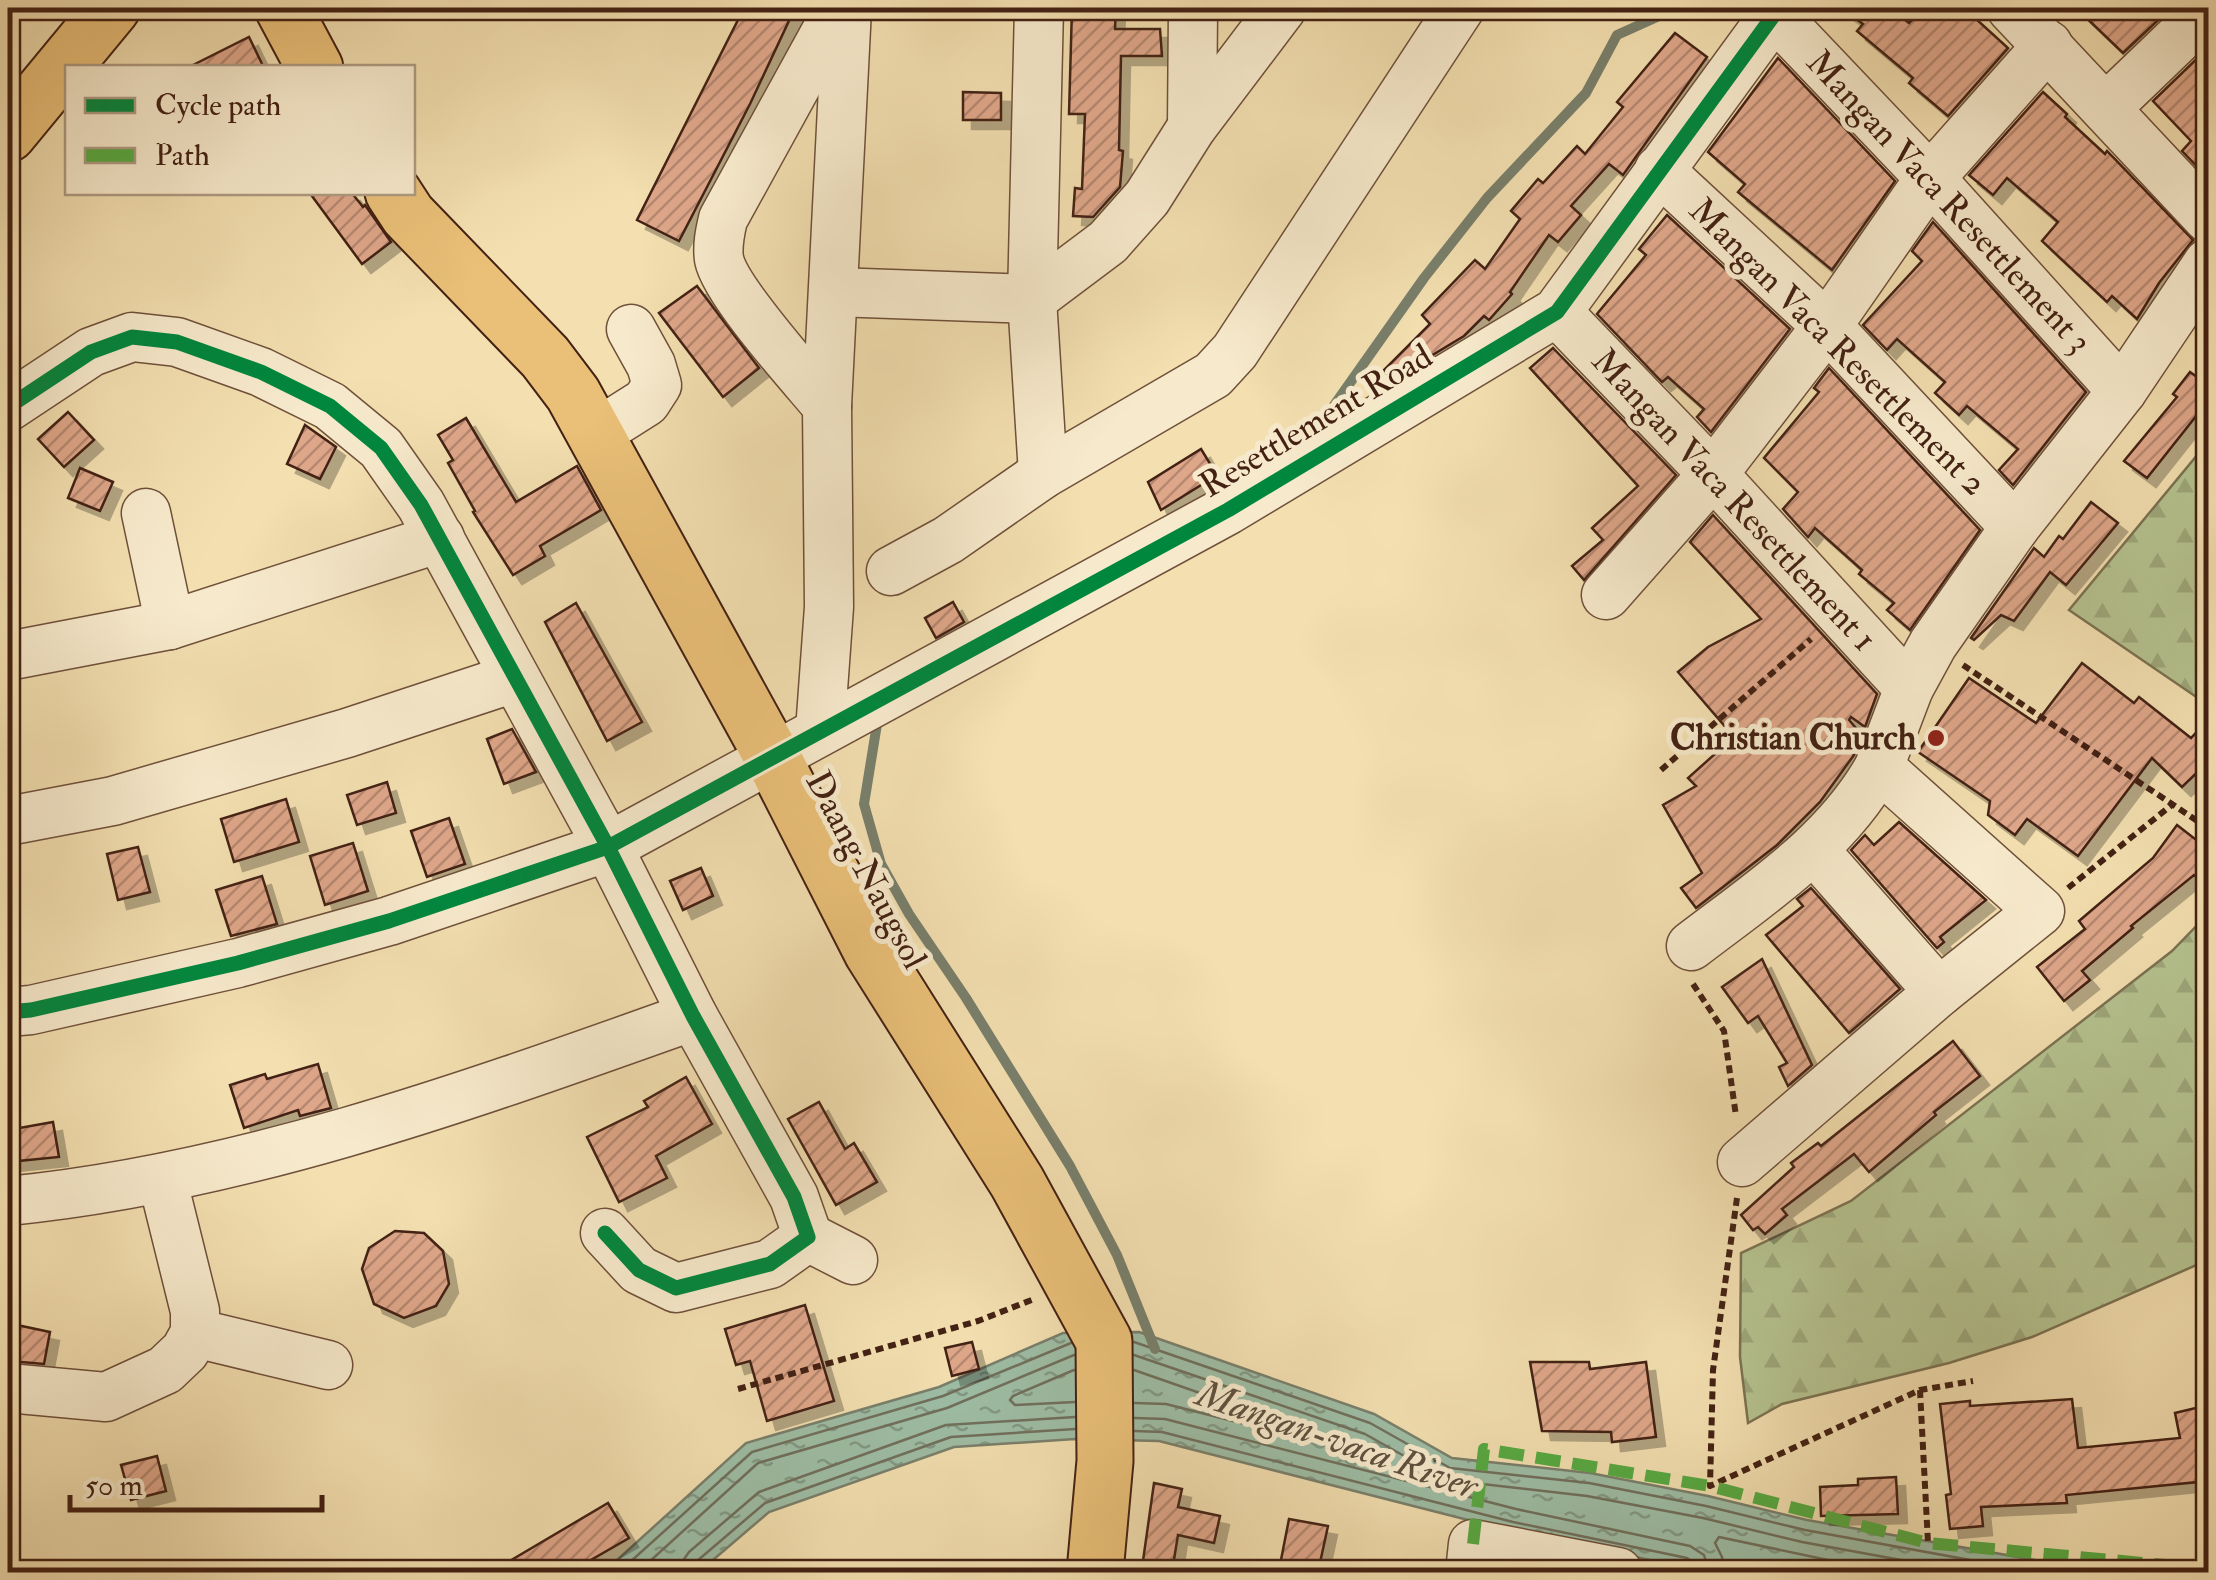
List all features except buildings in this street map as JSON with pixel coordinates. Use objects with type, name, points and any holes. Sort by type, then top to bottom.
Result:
[{"type":"main road","points":[[8,134],[112,8]]},
{"type":"main road","points":[[283,8],[313,65]]},
{"type":"main road","name":"Daang Naugsol","points":[[395,195],[408,215],[545,356],[596,433],[872,952],[1016,1182],[1104,1341],[1105,1462],[1095,1572]]},
{"type":"street","points":[[827,406],[752,314],[720,262],[718,240],[722,219],[839,8]]},
{"type":"street","points":[[820,731],[829,607],[827,406],[847,8]]},
{"type":"street","points":[[1040,8],[1032,299],[1044,474]]},
{"type":"street","points":[[1192,126],[1193,8]]},
{"type":"street","points":[[835,292],[1032,299],[1108,242],[1146,198],[1192,126],[1282,8]]},
{"type":"street","points":[[891,571],[948,540],[1044,474],[1212,375],[1235,352],[1460,8]]},
{"type":"street","points":[[2011,8],[2208,218]]},
{"type":"street","points":[[2106,108],[2208,10]]},
{"type":"street","name":"Resettlement Road","points":[[8,1012],[238,963],[388,921],[608,848],[1228,510],[1558,312],[1777,11]]},
{"type":"street","name":"Mangan Vaca Resettlement 3","points":[[1777,11],[2122,390]]},
{"type":"street","points":[[1606,596],[1712,474],[1827,326],[1930,178],[2048,44]]},
{"type":"street","name":"Mangan Vaca Resettlement 2","points":[[1659,170],[1827,326],[2015,526]]},
{"type":"street","points":[[1691,946],[1814,850],[1861,800],[1932,644],[2015,526],[2122,390],[2208,263]]},
{"type":"street","name":"Mangan Vaca Resettlement 1","points":[[1558,312],[1909,688]]},
{"type":"street","points":[[596,433],[646,402],[657,385],[631,329]]},
{"type":"street","points":[[8,407],[90,352],[132,338],[177,342],[261,372],[330,406],[382,448],[440,538],[608,848],[692,1016],[794,1196],[808,1238],[854,1260]]},
{"type":"street","points":[[146,513],[170,625]]},
{"type":"street","points":[[8,656],[170,625],[440,538]]},
{"type":"street","points":[[8,820],[113,801],[347,733],[514,678]]},
{"type":"street","points":[[1742,1162],[2040,910],[1879,767]]},
{"type":"street","points":[[1814,850],[1939,992]]},
{"type":"street","points":[[8,1201],[162,1178],[332,1135],[471,1093],[692,1016]]},
{"type":"street","points":[[8,1388],[106,1397],[165,1370],[185,1351],[195,1334],[195,1312],[162,1178]]},
{"type":"street","points":[[605,1233],[640,1270],[676,1288],[770,1264],[808,1238]]},
{"type":"street","points":[[195,1334],[328,1365]]},
{"type":"street","points":[[1471,1558],[1618,1572]]},
{"type":"path","points":[[1662,770],[1840,613]]},
{"type":"path","points":[[1932,644],[2208,828]]},
{"type":"path","points":[[2040,910],[2173,804]]},
{"type":"path","points":[[1691,946],[1681,967],[1724,1031],[1742,1162],[1713,1370],[1710,1486],[1920,1390],[1972,1381]]},
{"type":"path","points":[[738,1389],[978,1320],[1074,1283]]},
{"type":"path","points":[[1920,1390],[1928,1543]]},
{"type":"green space","points":[[2208,442],[2208,705],[2069,610]]},
{"type":"green space","points":[[2208,914],[2208,1260],[2032,1337],[1949,1363],[1782,1404],[1748,1423],[1740,1357],[1741,1253],[1851,1201],[2172,951]]},
{"type":"water","name":"Mangan-vaca River","points":[[1139,1332],[1374,1414],[1452,1458],[1590,1473],[1807,1520],[2103,1572],[1708,1572],[1511,1531],[1159,1441],[1075,1439],[954,1447],[769,1512],[699,1572],[604,1572],[746,1443],[939,1387],[1063,1333]]},
{"type":"waterway","points":[[1311,438],[1424,278],[1487,198],[1586,93],[1617,35],[1677,8]]},
{"type":"waterway","points":[[878,718],[864,804],[881,864],[1070,1166],[1117,1255],[1155,1349]]},
{"type":"marked path","points":[[1473,1544],[1484,1449],[1710,1486],[1928,1543],[2208,1569]]},
{"type":"cycle path","points":[[8,1012],[238,963],[389,921],[608,847],[1228,510],[1557,312],[1779,8]]},
{"type":"cycle path","points":[[8,407],[91,352],[132,337],[177,342],[261,372],[330,406],[381,448],[421,505],[608,847],[693,1016],[794,1197],[808,1237],[770,1264],[676,1288],[639,1270],[605,1233]]},
{"type":"place","name":"Christian Church","points":[[1936,738]]}]
